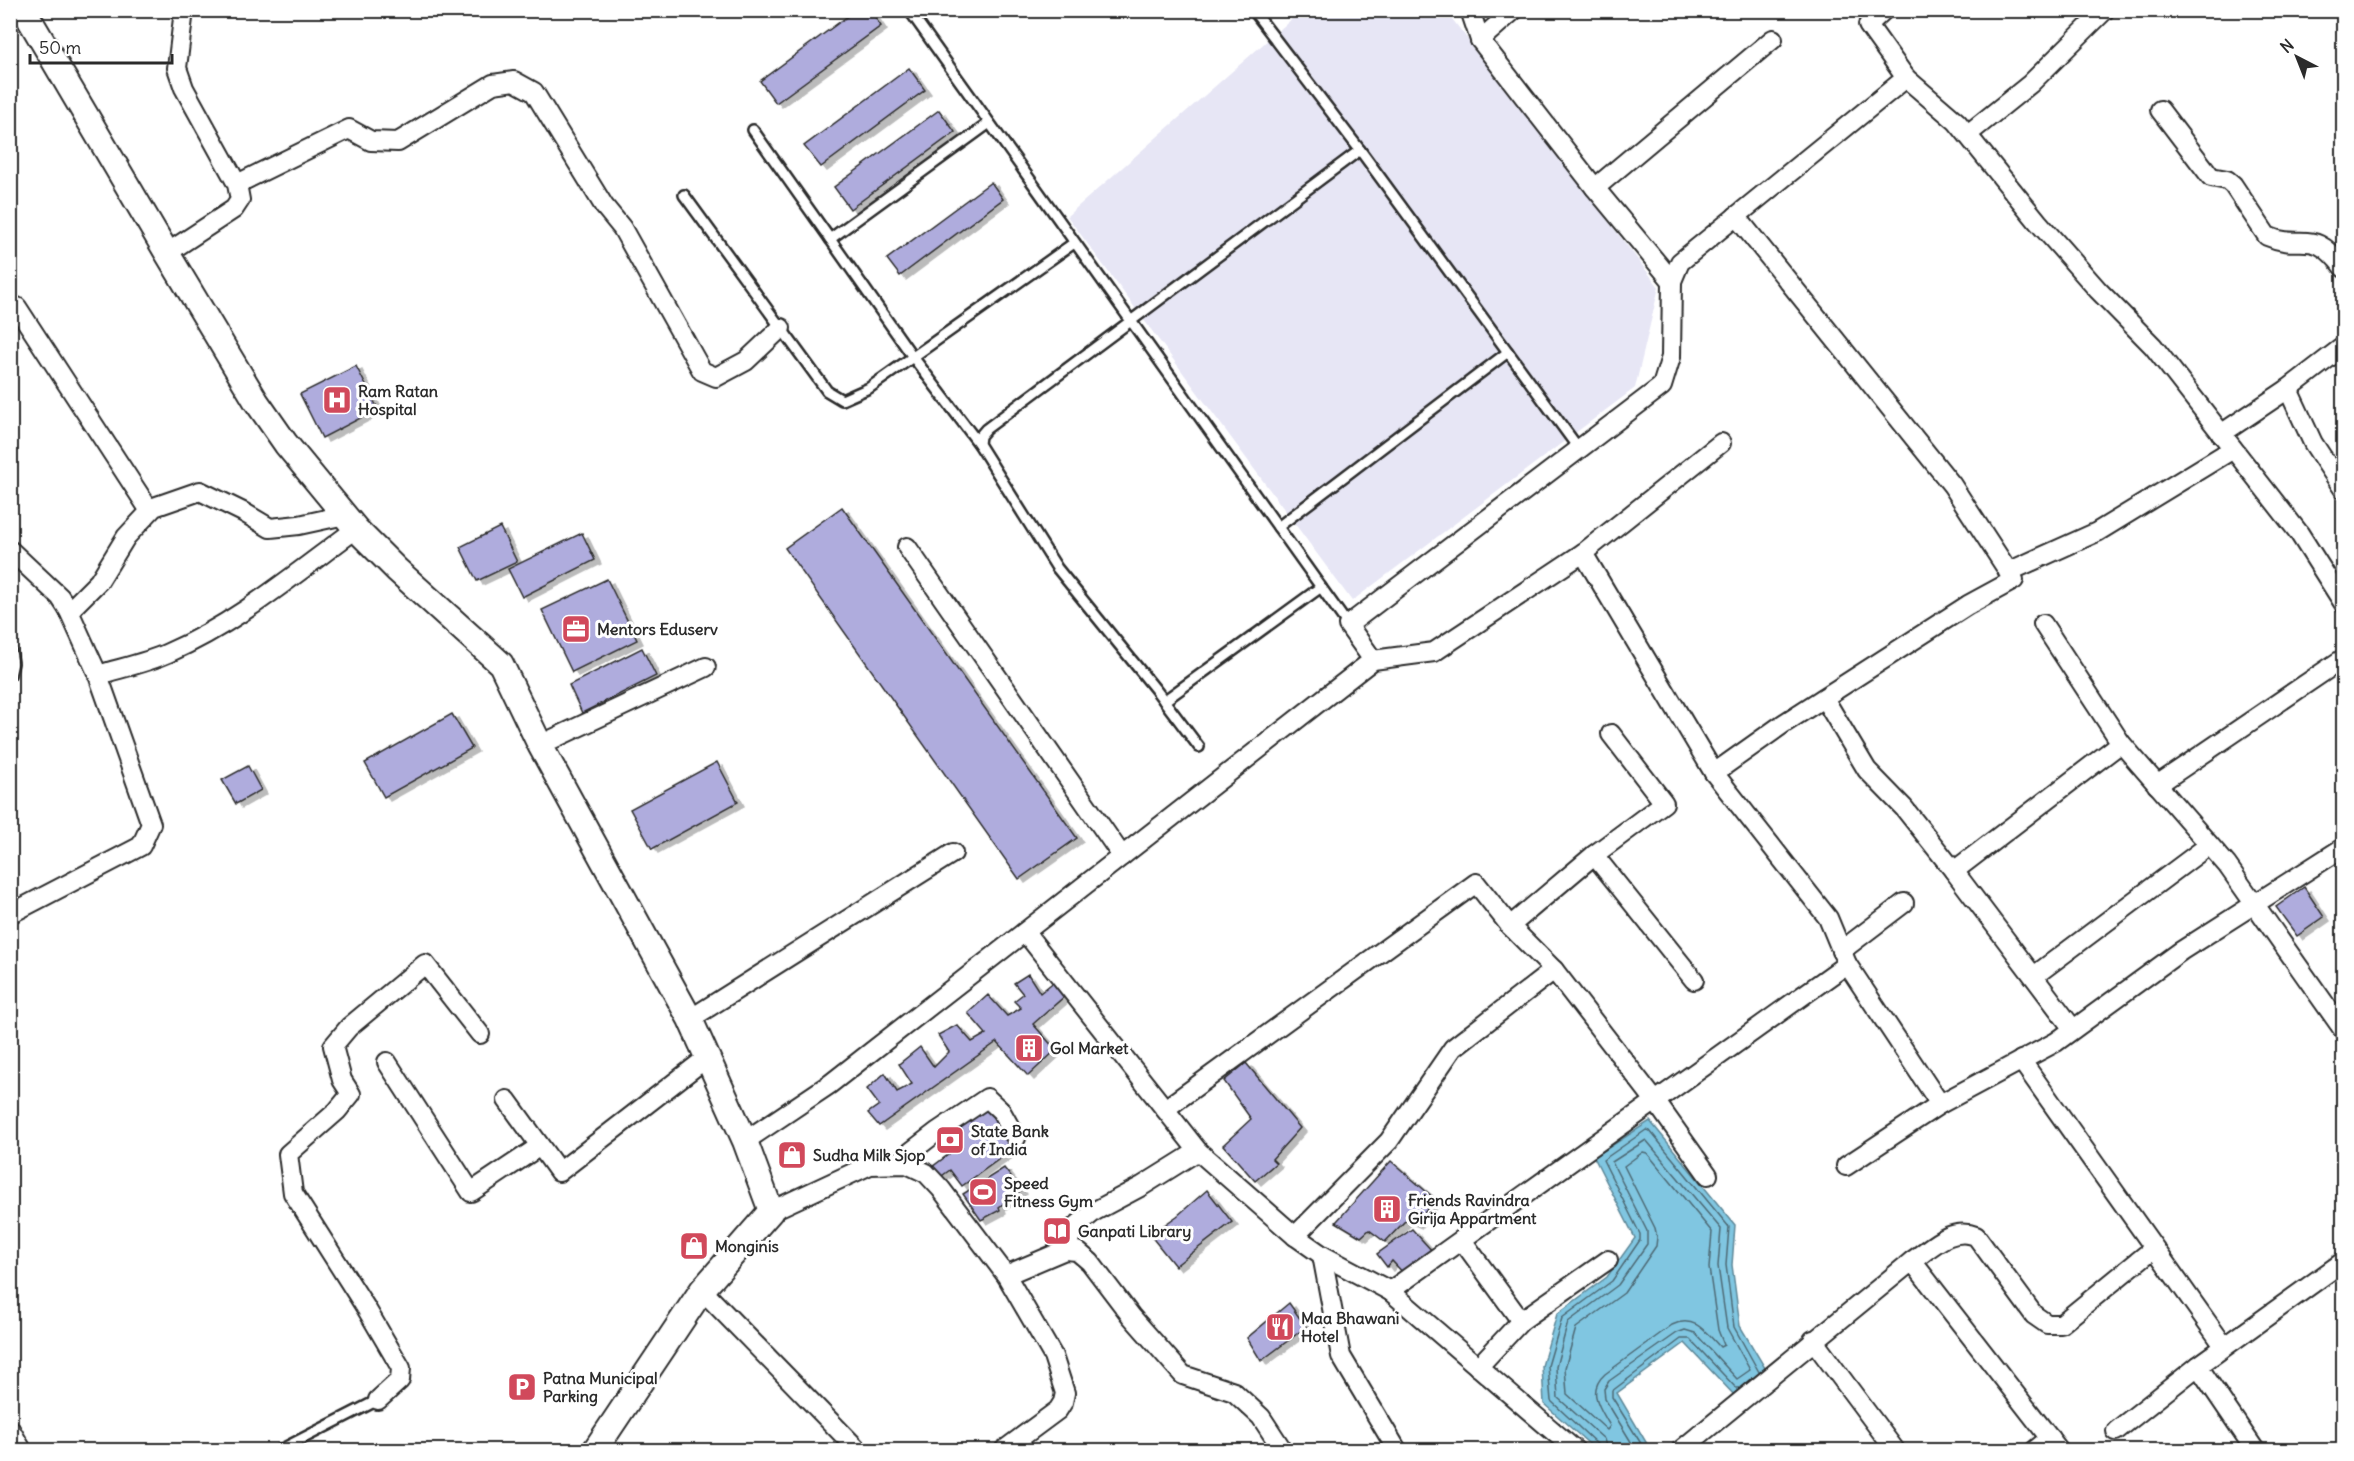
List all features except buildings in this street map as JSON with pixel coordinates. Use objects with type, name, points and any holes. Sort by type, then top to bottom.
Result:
[{"type":"street","points":[[24,10],[167,254],[256,401],[286,444],[350,522],[397,570],[501,664],[540,745],[709,1056],[745,1141],[771,1211]]},
{"type":"street","points":[[167,254],[234,209],[240,200],[237,184],[184,88],[177,68],[184,10]]},
{"type":"street","points":[[1470,10],[1480,40],[1594,188],[1672,281]]},
{"type":"street","points":[[1480,40],[1514,10]]},
{"type":"street","points":[[1884,10],[1868,25],[1906,78],[1957,122],[2038,222],[2098,290],[2152,346],[2299,533],[2343,604]]},
{"type":"street","points":[[1968,134],[2030,84],[2105,10]]},
{"type":"street","points":[[1594,188],[1773,39]]},
{"type":"street","points":[[1373,660],[1348,625],[1662,386],[1671,357],[1672,281],[1680,262],[1906,78]]},
{"type":"street","points":[[237,184],[349,129],[370,141],[398,142],[493,84],[514,81],[534,92],[603,206],[622,228],[702,371],[716,377],[746,361],[781,327]]},
{"type":"street","points":[[2160,110],[2211,177],[2227,180],[2233,185],[2267,236],[2275,239],[2314,241],[2330,251],[2343,268]]},
{"type":"street","points":[[1714,773],[1783,724],[1968,605],[2014,580],[1952,485],[1736,216]]},
{"type":"street","points":[[10,309],[17,307],[150,511]]},
{"type":"street","points":[[2221,434],[2288,389],[2343,346]]},
{"type":"street","points":[[2288,389],[2313,443],[2343,490]]},
{"type":"street","points":[[745,1141],[831,1084],[1373,660],[1434,652],[1583,553],[1721,443]]},
{"type":"street","points":[[2008,572],[2097,532],[2233,449]]},
{"type":"street","points":[[69,610],[99,581],[126,537],[154,507],[200,491],[270,528],[350,522]]},
{"type":"street","points":[[98,675],[167,654],[217,628],[281,585],[350,522]]},
{"type":"street","points":[[907,548],[1122,856]]},
{"type":"street","points":[[10,550],[60,597],[69,610],[98,675],[151,824],[141,846],[10,914]]},
{"type":"street","points":[[1583,553],[1714,773],[1827,918],[1844,957],[1940,1104]]},
{"type":"street","points":[[2043,624],[2121,743],[2227,865],[2343,1031]]},
{"type":"street","points":[[2157,785],[2343,658]]},
{"type":"street","points":[[540,745],[706,667]]},
{"type":"street","points":[[1824,698],[1867,770],[1904,808],[2073,1029]]},
{"type":"street","points":[[1510,926],[1594,855],[1664,803],[1611,734]]},
{"type":"street","points":[[1954,871],[2121,743]]},
{"type":"street","points":[[2034,976],[2209,845]]},
{"type":"street","points":[[1846,1166],[1940,1104],[2056,1042],[2181,951],[2343,847]]},
{"type":"street","points":[[690,1019],[953,853]]},
{"type":"street","points":[[1594,855],[1694,980]]},
{"type":"street","points":[[1165,1109],[1476,883],[1510,926],[1554,970],[1656,1102],[1708,1175]]},
{"type":"street","points":[[1390,1291],[1656,1102],[1844,957],[1904,903]]},
{"type":"street","points":[[1025,932],[1198,1151],[1295,1236],[1322,1255],[1390,1291],[1575,1450]]},
{"type":"street","points":[[378,1400],[400,1380],[400,1368],[366,1308],[293,1193],[288,1154],[337,1111],[351,1094],[342,1080],[333,1046],[349,1027],[425,964],[480,1034]]},
{"type":"street","points":[[1295,1236],[1389,1141],[1453,1048],[1554,970]]},
{"type":"street","points":[[507,1100],[559,1172],[709,1056]]},
{"type":"street","points":[[2021,1060],[2224,1346]]},
{"type":"street","points":[[387,1062],[471,1192],[540,1146]]},
{"type":"street","points":[[895,1164],[987,1098],[1001,1111],[1016,1138]]},
{"type":"street","points":[[1065,1250],[1074,1228],[1080,1223],[1198,1151]]},
{"type":"street","points":[[595,1450],[702,1290],[771,1211],[870,1165],[907,1164],[926,1173],[941,1189],[1006,1275],[1053,1356],[1065,1394],[1058,1410],[1004,1450]]},
{"type":"street","points":[[1682,1450],[1912,1261],[1951,1235],[1965,1232],[1976,1236],[2034,1315],[2047,1324],[2061,1323],[2153,1249]]},
{"type":"street","points":[[1462,1240],[1521,1322]]},
{"type":"street","points":[[1006,1275],[1065,1250],[1077,1251],[1090,1262],[1131,1316],[1183,1375],[1234,1392],[1262,1417],[1280,1446],[1280,1450]]},
{"type":"street","points":[[1322,1255],[1341,1356],[1397,1450]]},
{"type":"street","points":[[1478,1367],[1521,1322],[1608,1260]]},
{"type":"street","points":[[1912,1261],[2055,1444],[2034,1450]]},
{"type":"street","points":[[2115,1431],[2224,1346],[2343,1262]]},
{"type":"street","points":[[702,1290],[858,1450]]},
{"type":"street","points":[[1813,1341],[1895,1450]]},
{"type":"street","points":[[2198,1366],[2255,1450]]},
{"type":"street","points":[[10,1429],[22,1450]]},
{"type":"lane","points":[[909,10],[1348,625]]},
{"type":"lane","points":[[1253,10],[1360,150],[1579,449]]},
{"type":"lane","points":[[830,239],[988,123]]},
{"type":"lane","points":[[753,130],[913,357],[979,444],[1057,568],[1164,700],[1198,747]]},
{"type":"lane","points":[[979,444],[980,436],[986,429],[1129,320],[1360,150]]},
{"type":"lane","points":[[684,195],[827,391],[842,400],[869,388],[1074,243]]},
{"type":"lane","points":[[1278,527],[1508,352]]},
{"type":"lane","points":[[1164,700],[1321,587]]},
{"type":"lane","points":[[10,646],[14,663],[10,675]]},
{"type":"lane","points":[[280,1450],[378,1400]]},
{"type":"shaded area","points":[[1301,11],[1428,11],[1449,15],[1659,287],[1635,388],[1352,601],[1067,216]]},
{"type":"water","points":[[1650,1121],[1735,1225],[1732,1265],[1740,1326],[1768,1373],[1737,1398],[1685,1343],[1617,1393],[1650,1449],[1596,1450],[1544,1404],[1542,1366],[1557,1314],[1607,1277],[1635,1238],[1594,1157]]},
{"type":"place","name":"Ram Ratan Hospital","points":[[337,400]]},
{"type":"place","name":"Mentors Eduserv","points":[[576,629]]},
{"type":"place","name":"Gol Market","points":[[1029,1048]]},
{"type":"place","name":"State Bank of India","points":[[950,1140]]},
{"type":"place","name":"Sudha Milk Sjop","points":[[792,1155]]},
{"type":"place","name":"Speed Fitness Gym","points":[[983,1192]]},
{"type":"place","name":"Friends Ravindra Girija Appartment","points":[[1387,1209]]},
{"type":"place","name":"Ganpati Library","points":[[1057,1231]]},
{"type":"place","name":"Monginis","points":[[694,1246]]},
{"type":"place","name":"Maa Bhawani Hotel","points":[[1280,1327]]},
{"type":"place","name":"Patna Municipal Parking","points":[[522,1387]]}]
